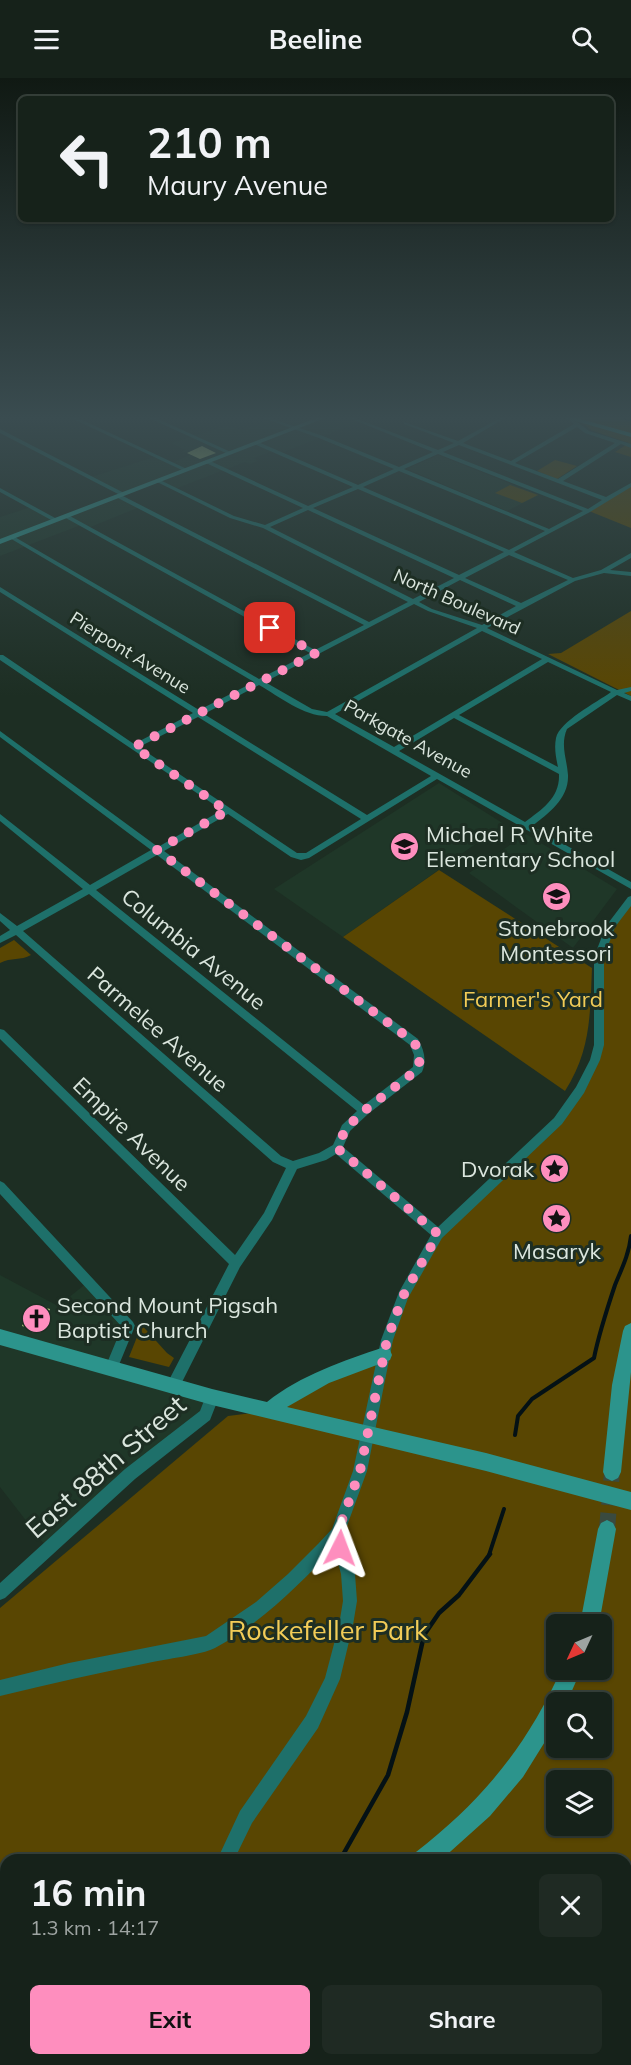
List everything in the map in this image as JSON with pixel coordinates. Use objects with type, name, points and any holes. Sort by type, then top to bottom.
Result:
[{"type":"main road","points":[[0,542],[80,511]]},
{"type":"main road","points":[[612,1472],[620,1385],[631,1331]]},
{"type":"main road","points":[[0,1337],[212,1397],[486,1462],[631,1501]]},
{"type":"main road","points":[[268,1411],[284,1397],[321,1378],[348,1366],[384,1355]]},
{"type":"main road","points":[[591,1614],[607,1529]]},
{"type":"main road","points":[[431,1854],[444,1845],[508,1781],[529,1755],[546,1723]]},
{"type":"street","points":[[38,511],[55,520]]},
{"type":"street","points":[[151,511],[370,625]]},
{"type":"street","name":"North Boulevard","points":[[219,511],[266,527],[430,610],[483,628],[631,699]]},
{"type":"street","points":[[266,527],[302,511]]},
{"type":"street","points":[[314,511],[521,606]]},
{"type":"street","points":[[412,511],[573,580]]},
{"type":"street","points":[[501,511],[550,531]]},
{"type":"street","points":[[134,747],[588,512]]},
{"type":"street","points":[[66,516],[316,653]]},
{"type":"street","name":"Parkgate Avenue","points":[[11,537],[309,711],[329,714],[631,886]]},
{"type":"street","points":[[329,714],[521,606],[573,580],[603,572],[631,555]]},
{"type":"street","points":[[603,572],[631,574]]},
{"type":"street","name":"Pierpont Avenue","points":[[0,589],[367,819]]},
{"type":"street","points":[[0,657],[227,811],[294,855],[301,857],[309,855],[438,775]]},
{"type":"street","points":[[395,750],[548,659]]},
{"type":"street","points":[[526,826],[557,798],[563,787],[564,774],[558,745],[559,735],[574,719],[617,692],[631,689]]},
{"type":"street","points":[[454,715],[564,774]]},
{"type":"street","points":[[0,733],[414,1042],[419,1050],[418,1069],[346,1128],[337,1148],[322,1157],[293,1166],[286,1185],[236,1263],[173,1386]]},
{"type":"street","points":[[0,940],[227,811]]},
{"type":"street","name":"Columbia Avenue","points":[[0,817],[364,1111]]},
{"type":"street","points":[[0,1688],[69,1671],[209,1643],[280,1592],[337,1534],[357,1484],[384,1355],[403,1296],[438,1234],[558,1121],[580,1090],[595,1060],[599,1045],[599,957],[611,926],[631,899]]},
{"type":"street","name":"Parmelee Avenue","points":[[0,916],[277,1159],[293,1166]]},
{"type":"street","name":"Empire Avenue","points":[[0,1033],[236,1263]]},
{"type":"street","points":[[337,1148],[438,1234]]},
{"type":"street","points":[[0,1186],[129,1326],[111,1368]]},
{"type":"street","name":"East 88th Street","points":[[0,1593],[130,1474],[205,1415],[212,1397]]},
{"type":"street","points":[[228,1854],[246,1817],[312,1722],[332,1679],[350,1601],[348,1574],[337,1534]]},
{"type":"shaded area","points":[[19,511],[38,511],[55,520],[79,511],[131,511],[88,528],[81,525],[0,556],[0,517]]},
{"type":"shaded area","name":"Michael R White Elementary School","points":[[439,783],[504,824],[343,937],[274,889]]},
{"type":"shaded area","name":"Stonebrook Montessori","points":[[526,834],[617,889],[573,948],[469,873]]},
{"type":"shaded area","points":[[0,1275],[58,1306],[88,1282],[129,1326],[111,1368],[212,1397],[205,1415],[48,1549],[0,1487]]},
{"type":"green space","points":[[589,511],[631,511],[631,528]]},
{"type":"green space","points":[[631,611],[631,696],[548,654],[561,653]]},
{"type":"green space","name":"Farmer's Yard","points":[[439,870],[592,968],[588,1032],[580,1061],[565,1091],[343,937]]},
{"type":"green space","name":"Rockefeller Park","points":[[631,899],[631,1854],[0,1854],[0,1608],[228,1416],[268,1411],[384,1355],[417,1269],[458,1216],[558,1121],[595,1060],[598,987],[608,932]]},
{"type":"green space","points":[[14,940],[31,955],[0,963],[0,948]]},
{"type":"green space","points":[[138,1321],[174,1358],[169,1367],[129,1357],[137,1337]]},
{"type":"building","name":"Second Mount Pigsah Baptist Church","points":[[32,1305],[50,1309],[40,1331],[22,1326]]},
{"type":"waterway","points":[[515,1435],[518,1416],[532,1399],[594,1358],[603,1321],[627,1255],[631,1236]]},
{"type":"waterway","points":[[489,1555],[504,1509]]},
{"type":"waterway","points":[[343,1854],[388,1775],[407,1712],[424,1635],[439,1613],[459,1595],[490,1554]]},
{"type":"tunnel","points":[[607,1529],[612,1472]]},
{"type":"place","name":"Michael R White Elementary School","points":[[405,847]]},
{"type":"place","name":"Stonebrook Montessori","points":[[556,896]]},
{"type":"place","name":"Dvorak","points":[[555,1169]]},
{"type":"place","name":"Masaryk","points":[[557,1219]]},
{"type":"place","name":"Second Mount Pigsah Baptist Church","points":[[36,1318]]},
{"type":"route","points":[[270,628],[316,653],[134,747],[227,811],[157,850],[414,1042],[419,1050],[418,1069],[346,1128],[337,1148],[438,1234],[403,1296],[387,1340],[357,1484],[337,1534],[340,1548]]}]
